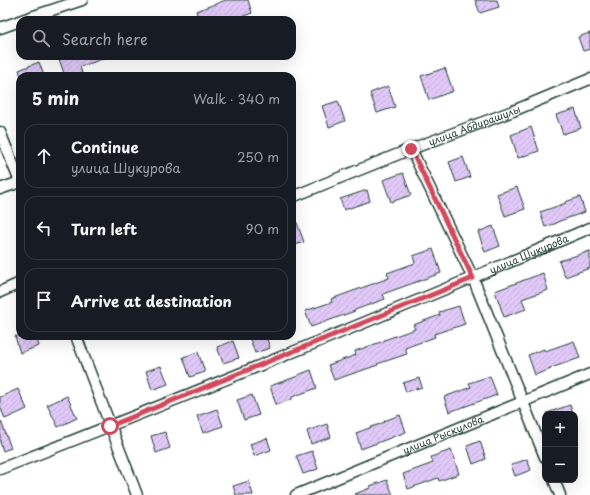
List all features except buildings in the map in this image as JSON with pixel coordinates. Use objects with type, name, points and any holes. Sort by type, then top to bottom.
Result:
[{"type":"street","points":[[33,16],[82,0]]},
{"type":"street","points":[[0,28],[16,22]]},
{"type":"street","name":"улица Абдирашулы","points":[[296,195],[411,149],[513,111],[590,79]]},
{"type":"street","points":[[0,132],[16,172]]},
{"type":"street","points":[[411,149],[473,278],[542,450]]},
{"type":"street","points":[[0,189],[16,183]]},
{"type":"street","name":"улица Шукурова","points":[[0,469],[110,426],[473,278],[590,228]]},
{"type":"street","points":[[0,292],[16,285]]},
{"type":"street","points":[[78,340],[137,495]]},
{"type":"street","name":"улица Рыскулова","points":[[296,495],[590,374]]},
{"type":"street","points":[[555,483],[560,495]]},
{"type":"route","points":[[110,426],[473,278],[411,149]]}]
